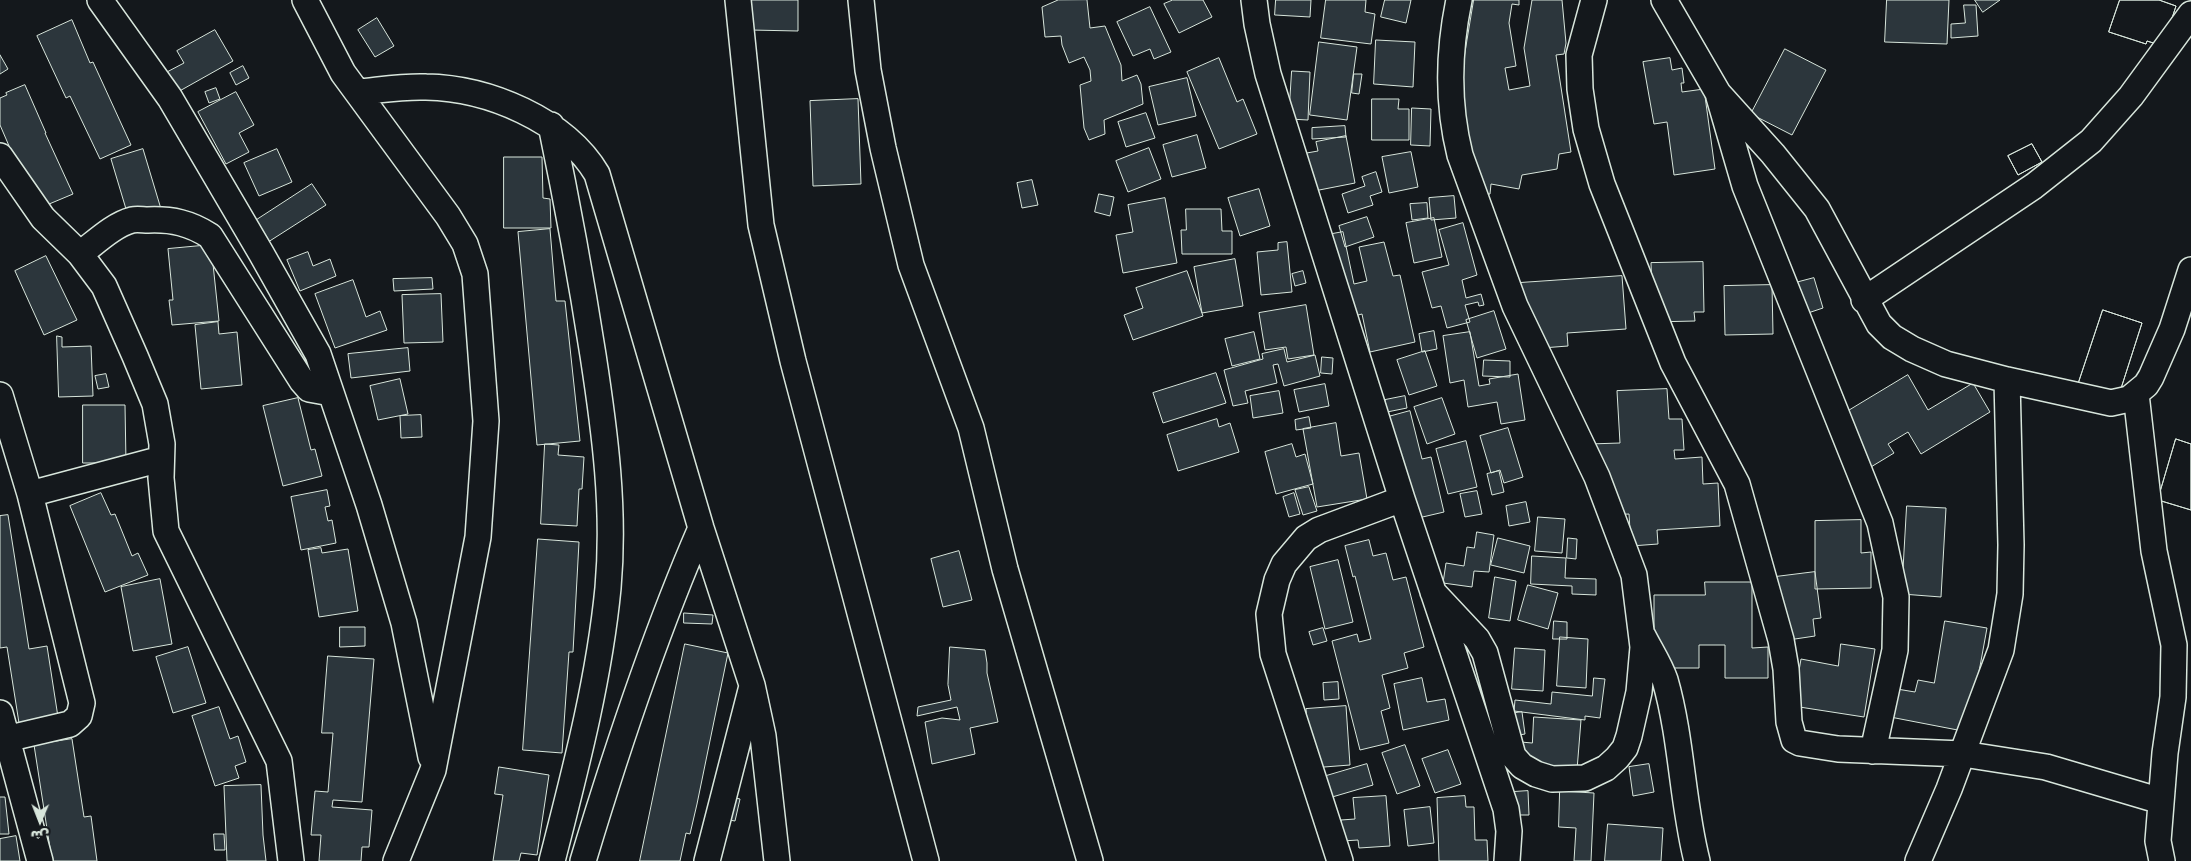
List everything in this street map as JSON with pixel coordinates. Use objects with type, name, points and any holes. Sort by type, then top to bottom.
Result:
[{"type":"street","points":[[100,0],[170,98],[318,354],[369,504],[404,622],[434,770]]},
{"type":"street","points":[[305,0],[342,73],[358,92],[391,141],[448,216],[465,244],[475,274],[486,421],[478,537],[434,770],[396,861]]},
{"type":"street","points":[[738,0],[761,225],[794,360],[926,861]]},
{"type":"street","points":[[861,0],[871,87],[883,148],[911,265],[972,428],[1005,569],[1090,861]]},
{"type":"street","points":[[1254,0],[1256,24],[1268,74],[1402,499],[1506,809],[1509,831],[1507,861]]},
{"type":"street","points":[[1433,592],[1477,639],[1485,653],[1513,756],[1522,766],[1536,774],[1552,779],[1585,778],[1606,768],[1617,758],[1625,748],[1639,692],[1642,647],[1634,575],[1597,477],[1515,306],[1460,155],[1454,131],[1449,83],[1452,34],[1459,0]]},
{"type":"street","points":[[1594,0],[1579,55],[1580,89],[1586,129],[1602,184],[1673,363],[1737,484],[1781,640],[1786,669],[1791,732],[1794,740],[1800,743],[1838,749],[1963,754],[2046,768],[2161,800]]},
{"type":"street","points":[[1664,0],[1718,93],[1773,154],[1817,209],[1864,300],[1879,324],[1892,337],[1912,349],[1946,364],[2007,380],[2111,403],[2125,401],[2136,394],[2151,377],[2191,270]]},
{"type":"street","points":[[1864,300],[2034,186],[2091,141],[2131,96],[2191,14]]},
{"type":"street","points":[[358,92],[426,86],[491,97],[551,125],[577,146],[587,157],[597,174],[701,528],[752,686],[763,736],[777,861]]},
{"type":"street","points":[[1718,93],[1745,186],[1880,524],[1896,597],[1895,650],[1873,751]]},
{"type":"street","points":[[551,125],[584,292],[606,443],[611,502],[608,588],[589,717],[552,861]]},
{"type":"street","points":[[0,156],[43,218],[80,254],[104,286],[154,404],[162,444],[162,503],[166,531],[279,760],[291,861]]},
{"type":"street","points":[[80,254],[111,231],[132,220],[184,222],[196,227],[210,236],[308,389],[331,393]]},
{"type":"street","points":[[1918,861],[1963,754],[2001,650],[2010,594],[2011,545],[2007,380]]},
{"type":"street","points":[[2136,394],[2154,551],[2174,645],[2173,697],[2158,841],[2162,861]]},
{"type":"street","points":[[0,395],[30,494],[82,696],[82,709],[76,720],[70,724],[6,739]]},
{"type":"street","points":[[30,494],[162,459]]},
{"type":"street","points":[[1340,861],[1273,654],[1269,614],[1277,580],[1284,564],[1306,538],[1319,530],[1402,499]]},
{"type":"street","points":[[583,861],[609,773],[678,582],[701,528]]},
{"type":"street","points":[[1640,629],[1664,679],[1673,716],[1697,861]]},
{"type":"street","points":[[707,861],[752,686]]},
{"type":"street","points":[[0,713],[40,861]]},
{"type":"building","points":[[750,0],[798,0],[798,31],[750,30]]},
{"type":"building","points":[[1058,0],[1087,0],[1090,28],[1105,26],[1121,65],[1122,81],[1137,75],[1141,84],[1143,104],[1104,120],[1105,134],[1089,140],[1084,128],[1080,85],[1091,81],[1090,70],[1084,57],[1069,63],[1062,45],[1061,36],[1045,37],[1042,7]]},
{"type":"building","points":[[1173,0],[1203,0],[1212,17],[1179,33],[1164,4]]},
{"type":"building","points":[[1276,0],[1311,0],[1310,17],[1275,15]]},
{"type":"building","points":[[1326,0],[1366,0],[1365,12],[1375,14],[1371,44],[1321,38]]},
{"type":"building","points":[[1385,0],[1411,0],[1406,23],[1381,17]]},
{"type":"building","points":[[1474,0],[1519,0],[1519,5],[1512,4],[1509,23],[1516,66],[1505,68],[1509,90],[1530,86],[1524,48],[1532,0],[1562,0],[1566,43],[1564,54],[1556,55],[1571,152],[1559,154],[1557,169],[1522,175],[1519,189],[1491,184],[1490,194],[1472,197],[1457,101]]},
{"type":"building","points":[[1887,0],[1949,0],[1947,44],[1885,42]]},
{"type":"building","points":[[1975,0],[2000,0],[1983,12]]},
{"type":"building","points":[[2120,0],[2159,0],[2176,6],[2163,46],[2147,41],[2146,44],[2109,32]]},
{"type":"building","points":[[2120,0],[2159,0],[2176,6],[2163,46],[2147,41],[2146,44],[2109,32]]},
{"type":"building","points":[[1964,5],[1976,5],[1978,36],[1951,38],[1951,24],[1965,23]]},
{"type":"building","points":[[1150,7],[1171,52],[1154,59],[1150,49],[1133,56],[1117,22]]},
{"type":"building","points":[[377,18],[394,46],[375,57],[358,30]]},
{"type":"building","points":[[72,20],[90,63],[93,62],[131,145],[100,159],[70,96],[66,98],[37,36]]},
{"type":"building","points":[[215,30],[233,61],[176,93],[165,73],[184,63],[177,51]]},
{"type":"building","points":[[1376,40],[1415,42],[1413,87],[1374,84]]},
{"type":"building","points":[[1319,42],[1357,47],[1347,120],[1310,115]]},
{"type":"building","points":[[1785,49],[1826,70],[1792,135],[1751,114]]},
{"type":"building","points":[[0,55],[8,69],[0,74]]},
{"type":"building","points":[[1219,58],[1237,102],[1243,99],[1257,134],[1219,149],[1187,72]]},
{"type":"building","points":[[1670,58],[1672,70],[1682,68],[1684,83],[1681,83],[1682,92],[1704,89],[1715,169],[1674,175],[1667,122],[1654,124],[1643,62]]},
{"type":"building","points":[[243,66],[249,78],[236,85],[230,73]]},
{"type":"building","points":[[1292,71],[1310,72],[1308,120],[1289,119]]},
{"type":"building","points":[[1354,74],[1362,74],[1359,94],[1352,93]]},
{"type":"building","points":[[1187,78],[1196,116],[1158,125],[1149,87]]},
{"type":"building","points":[[25,85],[73,194],[42,207],[27,173],[22,176],[0,125],[0,98],[7,95],[6,93]]},
{"type":"building","points":[[216,88],[220,99],[209,103],[205,92]]},
{"type":"building","points":[[236,92],[254,125],[239,133],[249,152],[226,164],[198,112]]},
{"type":"building","points":[[858,99],[861,184],[813,186],[810,101]]},
{"type":"building","points":[[1372,99],[1399,99],[1398,109],[1409,109],[1409,140],[1372,140]]},
{"type":"building","points":[[1412,108],[1431,109],[1430,146],[1411,145]]},
{"type":"building","points":[[1146,113],[1155,138],[1126,147],[1118,122]]},
{"type":"building","points":[[1345,126],[1346,137],[1312,139],[1312,128]]},
{"type":"building","points":[[1197,135],[1206,168],[1172,177],[1163,145]]},
{"type":"building","points":[[1346,136],[1355,183],[1309,192],[1301,154],[1318,151],[1316,142]]},
{"type":"building","points":[[2032,144],[2042,162],[2018,175],[2008,156]]},
{"type":"building","points":[[2032,144],[2042,162],[2018,175],[2008,156]]},
{"type":"building","points":[[1149,148],[1161,179],[1128,192],[1116,161]]},
{"type":"building","points":[[143,149],[161,209],[129,219],[111,159]]},
{"type":"building","points":[[277,149],[292,182],[259,196],[244,163]]},
{"type":"building","points":[[1411,152],[1418,187],[1389,193],[1382,157]]},
{"type":"building","points":[[504,157],[542,157],[543,198],[550,199],[551,228],[504,228]]},
{"type":"building","points":[[1376,172],[1382,192],[1370,196],[1373,205],[1348,213],[1342,194],[1365,186],[1362,177]]},
{"type":"building","points":[[1032,180],[1038,205],[1022,208],[1017,183]]},
{"type":"building","points":[[312,184],[326,205],[265,244],[252,223]]},
{"type":"building","points":[[1259,189],[1270,226],[1240,236],[1228,198]]},
{"type":"building","points":[[1099,194],[1114,197],[1110,216],[1095,212]]},
{"type":"building","points":[[1454,196],[1456,218],[1431,220],[1429,198]]},
{"type":"building","points":[[1165,198],[1177,263],[1123,273],[1116,235],[1133,232],[1128,205]]},
{"type":"building","points":[[1427,203],[1428,218],[1412,220],[1410,204]]},
{"type":"building","points":[[1186,209],[1221,209],[1222,231],[1232,231],[1232,254],[1182,254],[1181,230],[1186,230]]},
{"type":"building","points":[[1367,217],[1374,237],[1345,247],[1339,226]]},
{"type":"building","points":[[1434,218],[1442,257],[1414,263],[1406,223]]},
{"type":"building","points":[[1463,223],[1477,275],[1462,280],[1466,298],[1481,294],[1484,305],[1479,306],[1478,302],[1465,305],[1470,322],[1447,328],[1441,306],[1432,308],[1422,272],[1449,265],[1439,230]]},
{"type":"building","points":[[550,229],[556,301],[565,301],[580,441],[537,445],[518,232]]},
{"type":"building","points":[[1343,232],[1354,284],[1367,281],[1359,247],[1384,242],[1393,276],[1400,275],[1415,342],[1370,352],[1362,314],[1347,318],[1327,235]]},
{"type":"building","points":[[1287,242],[1292,292],[1261,295],[1257,252],[1278,250],[1278,243]]},
{"type":"building","points":[[211,245],[219,321],[172,325],[169,300],[173,300],[168,249]]},
{"type":"building","points":[[308,252],[313,266],[330,259],[336,276],[300,291],[287,260]]},
{"type":"building","points":[[46,256],[77,320],[44,335],[15,271]]},
{"type":"building","points":[[1235,259],[1243,306],[1202,313],[1194,267]]},
{"type":"building","points":[[1703,262],[1704,312],[1694,312],[1695,321],[1653,322],[1651,263]]},
{"type":"building","points":[[1187,271],[1203,316],[1133,340],[1124,315],[1143,308],[1136,288]]},
{"type":"building","points":[[1303,271],[1306,283],[1295,286],[1292,274]]},
{"type":"building","points":[[1622,276],[1626,329],[1567,333],[1568,346],[1529,349],[1519,283]]},
{"type":"building","points":[[432,278],[433,289],[394,291],[393,279]]},
{"type":"building","points":[[1814,278],[1823,308],[1805,314],[1795,283]]},
{"type":"building","points":[[353,280],[366,317],[380,311],[387,330],[335,348],[315,294]]},
{"type":"building","points":[[1772,285],[1773,334],[1725,335],[1724,286]]},
{"type":"building","points":[[441,294],[443,342],[404,343],[402,295]]},
{"type":"building","points":[[1306,305],[1314,355],[1288,359],[1286,347],[1265,350],[1259,313]]},
{"type":"building","points":[[2103,310],[2142,323],[2117,401],[2077,388]]},
{"type":"building","points":[[2103,310],[2142,323],[2117,401],[2077,388]]},
{"type":"building","points":[[1494,311],[1506,349],[1477,358],[1466,320]]},
{"type":"building","points":[[218,322],[219,334],[237,332],[242,385],[201,389],[195,325]]},
{"type":"building","points":[[1434,331],[1437,349],[1422,352],[1419,334]]},
{"type":"building","points":[[1254,332],[1260,359],[1232,366],[1225,339]]},
{"type":"building","points":[[1470,332],[1479,386],[1490,384],[1489,379],[1518,374],[1525,420],[1501,424],[1497,402],[1468,407],[1464,380],[1450,383],[1443,336]]},
{"type":"building","points":[[57,336],[62,337],[62,347],[91,346],[93,396],[59,397]]},
{"type":"building","points":[[408,348],[410,371],[351,378],[348,354]]},
{"type":"building","points":[[1284,349],[1287,362],[1315,355],[1320,376],[1284,386],[1278,364],[1273,365],[1277,383],[1245,391],[1248,403],[1233,406],[1224,370],[1263,359],[1262,354]]},
{"type":"building","points":[[1425,351],[1437,386],[1409,395],[1397,360]]},
{"type":"building","points":[[1322,357],[1333,358],[1332,374],[1321,373]]},
{"type":"building","points":[[1484,360],[1510,361],[1510,377],[1483,376]]},
{"type":"building","points":[[1216,373],[1226,403],[1163,423],[1153,393]]},
{"type":"building","points":[[106,374],[109,387],[98,389],[95,376]]},
{"type":"building","points":[[1908,375],[1928,410],[1973,383],[1990,412],[1921,454],[1908,432],[1888,444],[1894,453],[1861,473],[1830,422]]},
{"type":"building","points":[[400,379],[408,414],[378,420],[370,386]]},
{"type":"building","points":[[1325,384],[1329,406],[1299,412],[1294,390]]},
{"type":"building","points":[[1667,389],[1669,419],[1682,419],[1684,450],[1674,450],[1675,459],[1702,457],[1703,484],[1718,483],[1720,526],[1657,530],[1658,544],[1631,546],[1629,514],[1608,515],[1589,444],[1620,443],[1617,391]]},
{"type":"building","points":[[1279,391],[1283,413],[1253,418],[1250,396]]},
{"type":"building","points":[[1405,396],[1407,408],[1387,412],[1385,400]]},
{"type":"building","points":[[298,398],[311,450],[315,449],[322,476],[283,486],[263,406]]},
{"type":"building","points":[[1442,398],[1455,434],[1427,444],[1414,407]]},
{"type":"building","points":[[83,405],[125,405],[126,463],[83,463]]},
{"type":"building","points":[[1410,411],[1422,459],[1431,457],[1444,512],[1414,519],[1388,417]]},
{"type":"building","points":[[421,415],[422,437],[401,438],[400,416]]},
{"type":"building","points":[[1309,417],[1311,428],[1296,430],[1295,420]]},
{"type":"building","points":[[1217,419],[1219,427],[1230,423],[1239,452],[1178,471],[1167,435]]},
{"type":"building","points":[[1336,423],[1341,456],[1359,453],[1367,499],[1317,507],[1303,429]]},
{"type":"building","points":[[1508,428],[1523,477],[1504,483],[1500,470],[1491,473],[1480,436]]},
{"type":"building","points":[[2176,439],[2191,444],[2191,510],[2158,500]]},
{"type":"building","points":[[2176,439],[2191,444],[2191,510],[2158,500]]},
{"type":"building","points":[[1466,441],[1477,487],[1448,494],[1436,449]]},
{"type":"building","points":[[545,444],[559,445],[558,455],[584,457],[582,489],[579,489],[577,526],[541,524]]},
{"type":"building","points":[[1292,444],[1296,457],[1305,454],[1313,484],[1276,494],[1265,452]]},
{"type":"building","points":[[1499,471],[1504,492],[1492,495],[1487,474]]},
{"type":"building","points":[[1309,487],[1317,511],[1303,515],[1295,490]]},
{"type":"building","points":[[327,490],[330,506],[325,507],[328,521],[332,520],[336,543],[301,550],[291,497]]},
{"type":"building","points":[[1477,491],[1482,514],[1465,517],[1460,494]]},
{"type":"building","points":[[101,493],[111,515],[115,514],[132,556],[138,553],[148,575],[105,592],[70,506]]},
{"type":"building","points":[[1294,493],[1300,514],[1289,517],[1283,497]]},
{"type":"building","points":[[1526,502],[1530,522],[1509,526],[1506,506]]},
{"type":"building","points":[[1907,506],[1946,508],[1941,597],[1902,594]]},
{"type":"building","points":[[8,515],[29,649],[47,646],[58,717],[19,723],[7,647],[0,648],[0,516]]},
{"type":"building","points":[[1538,517],[1565,519],[1562,553],[1535,551]]},
{"type":"building","points":[[1861,520],[1861,553],[1871,552],[1871,588],[1815,589],[1815,521]]},
{"type":"building","points":[[1477,532],[1494,535],[1489,572],[1474,571],[1472,587],[1443,583],[1446,563],[1464,566],[1467,547],[1474,548]]},
{"type":"building","points":[[1498,538],[1530,546],[1524,573],[1491,565]]},
{"type":"building","points":[[1568,538],[1577,539],[1576,559],[1567,558]]},
{"type":"building","points":[[538,539],[579,542],[573,652],[569,652],[562,753],[523,750]]},
{"type":"building","points":[[1369,540],[1373,556],[1386,553],[1393,580],[1406,577],[1424,647],[1404,653],[1408,668],[1382,675],[1390,708],[1381,711],[1389,743],[1360,750],[1332,641],[1357,634],[1359,642],[1371,639],[1355,576],[1353,577],[1345,546]]},
{"type":"building","points":[[321,548],[322,553],[348,549],[358,611],[319,617],[308,550]]},
{"type":"building","points":[[959,551],[972,600],[943,607],[931,559]]},
{"type":"building","points":[[1532,556],[1566,558],[1565,578],[1596,579],[1596,595],[1572,594],[1572,586],[1531,584]]},
{"type":"building","points":[[1338,560],[1353,622],[1325,629],[1310,567]]},
{"type":"building","points":[[1815,572],[1821,618],[1813,619],[1815,636],[1775,642],[1767,578]]},
{"type":"building","points":[[1495,577],[1516,581],[1510,621],[1489,618]]},
{"type":"building","points":[[160,579],[172,644],[133,651],[121,587]]},
{"type":"building","points":[[1705,582],[1752,582],[1752,648],[1768,647],[1768,678],[1725,678],[1725,645],[1699,645],[1699,668],[1654,668],[1654,595],[1705,595]]},
{"type":"building","points":[[1528,585],[1558,593],[1548,629],[1518,620]]},
{"type":"building","points":[[684,613],[713,615],[712,624],[684,623]]},
{"type":"building","points":[[1554,621],[1567,622],[1567,639],[1553,639]]},
{"type":"building","points":[[1945,621],[1987,628],[1968,732],[1885,716],[1891,688],[1915,692],[1918,680],[1934,683]]},
{"type":"building","points":[[340,627],[365,627],[365,646],[340,647]]},
{"type":"building","points":[[1323,628],[1327,641],[1313,645],[1309,632]]},
{"type":"building","points":[[1560,637],[1588,639],[1586,688],[1557,686]]},
{"type":"building","points":[[685,644],[728,653],[697,804],[690,834],[686,833],[680,861],[640,861]]},
{"type":"building","points":[[1841,644],[1875,649],[1864,717],[1793,706],[1801,659],[1838,666]]},
{"type":"building","points":[[188,647],[206,703],[173,713],[156,657]]},
{"type":"building","points":[[950,647],[985,650],[987,673],[998,722],[970,728],[975,754],[932,764],[925,722],[942,718],[960,720],[957,707],[917,716],[918,707],[951,700],[948,685]]},
{"type":"building","points":[[1515,648],[1545,650],[1543,691],[1512,689]]},
{"type":"building","points":[[328,656],[374,659],[362,802],[333,800],[332,807],[372,810],[369,847],[362,847],[361,861],[319,861],[321,835],[311,835],[315,791],[328,792],[333,733],[322,733]]},
{"type":"building","points":[[1422,678],[1427,702],[1445,699],[1449,720],[1403,730],[1394,684]]},
{"type":"building","points":[[1594,678],[1605,679],[1600,718],[1585,716],[1585,720],[1514,711],[1515,700],[1551,704],[1552,692],[1592,696]]},
{"type":"building","points":[[1338,682],[1339,699],[1324,700],[1323,683]]},
{"type":"building","points":[[1346,706],[1350,765],[1311,768],[1306,709]]},
{"type":"building","points":[[219,707],[230,739],[238,736],[246,762],[235,766],[239,778],[215,786],[192,716]]},
{"type":"building","points":[[1522,712],[1525,734],[1513,736],[1509,714]]},
{"type":"building","points":[[1534,717],[1581,720],[1577,770],[1518,774],[1521,742],[1532,743]]},
{"type":"building","points":[[72,739],[84,817],[91,816],[97,861],[52,861],[34,745]]},
{"type":"building","points":[[1405,745],[1420,786],[1397,794],[1382,753]]},
{"type":"building","points":[[1448,750],[1461,784],[1435,793],[1422,759]]},
{"type":"building","points":[[1367,764],[1373,785],[1322,800],[1316,779]]},
{"type":"building","points":[[1649,764],[1654,792],[1633,796],[1629,767]]},
{"type":"building","points":[[499,767],[549,775],[537,855],[521,853],[519,861],[493,861],[503,795],[495,794]]},
{"type":"building","points":[[261,785],[266,861],[227,861],[224,786]]},
{"type":"building","points":[[1528,791],[1529,815],[1514,815],[1513,792]]},
{"type":"building","points":[[1560,791],[1594,793],[1591,861],[1574,861],[1576,828],[1559,827]]},
{"type":"building","points":[[723,795],[740,799],[735,821],[718,818]]},
{"type":"building","points":[[1386,796],[1390,846],[1359,848],[1358,840],[1342,841],[1341,820],[1355,819],[1353,798]]},
{"type":"building","points":[[1465,796],[1466,807],[1474,807],[1475,840],[1487,840],[1488,861],[1439,861],[1437,798]]},
{"type":"building","points":[[0,797],[5,797],[9,834],[0,834]]},
{"type":"building","points":[[1430,807],[1434,843],[1408,846],[1404,810]]},
{"type":"building","points":[[1608,824],[1663,828],[1661,861],[1605,861]]},
{"type":"building","points":[[214,834],[224,834],[225,850],[215,850]]},
{"type":"building","points":[[16,836],[20,861],[0,861],[0,839]]}]
